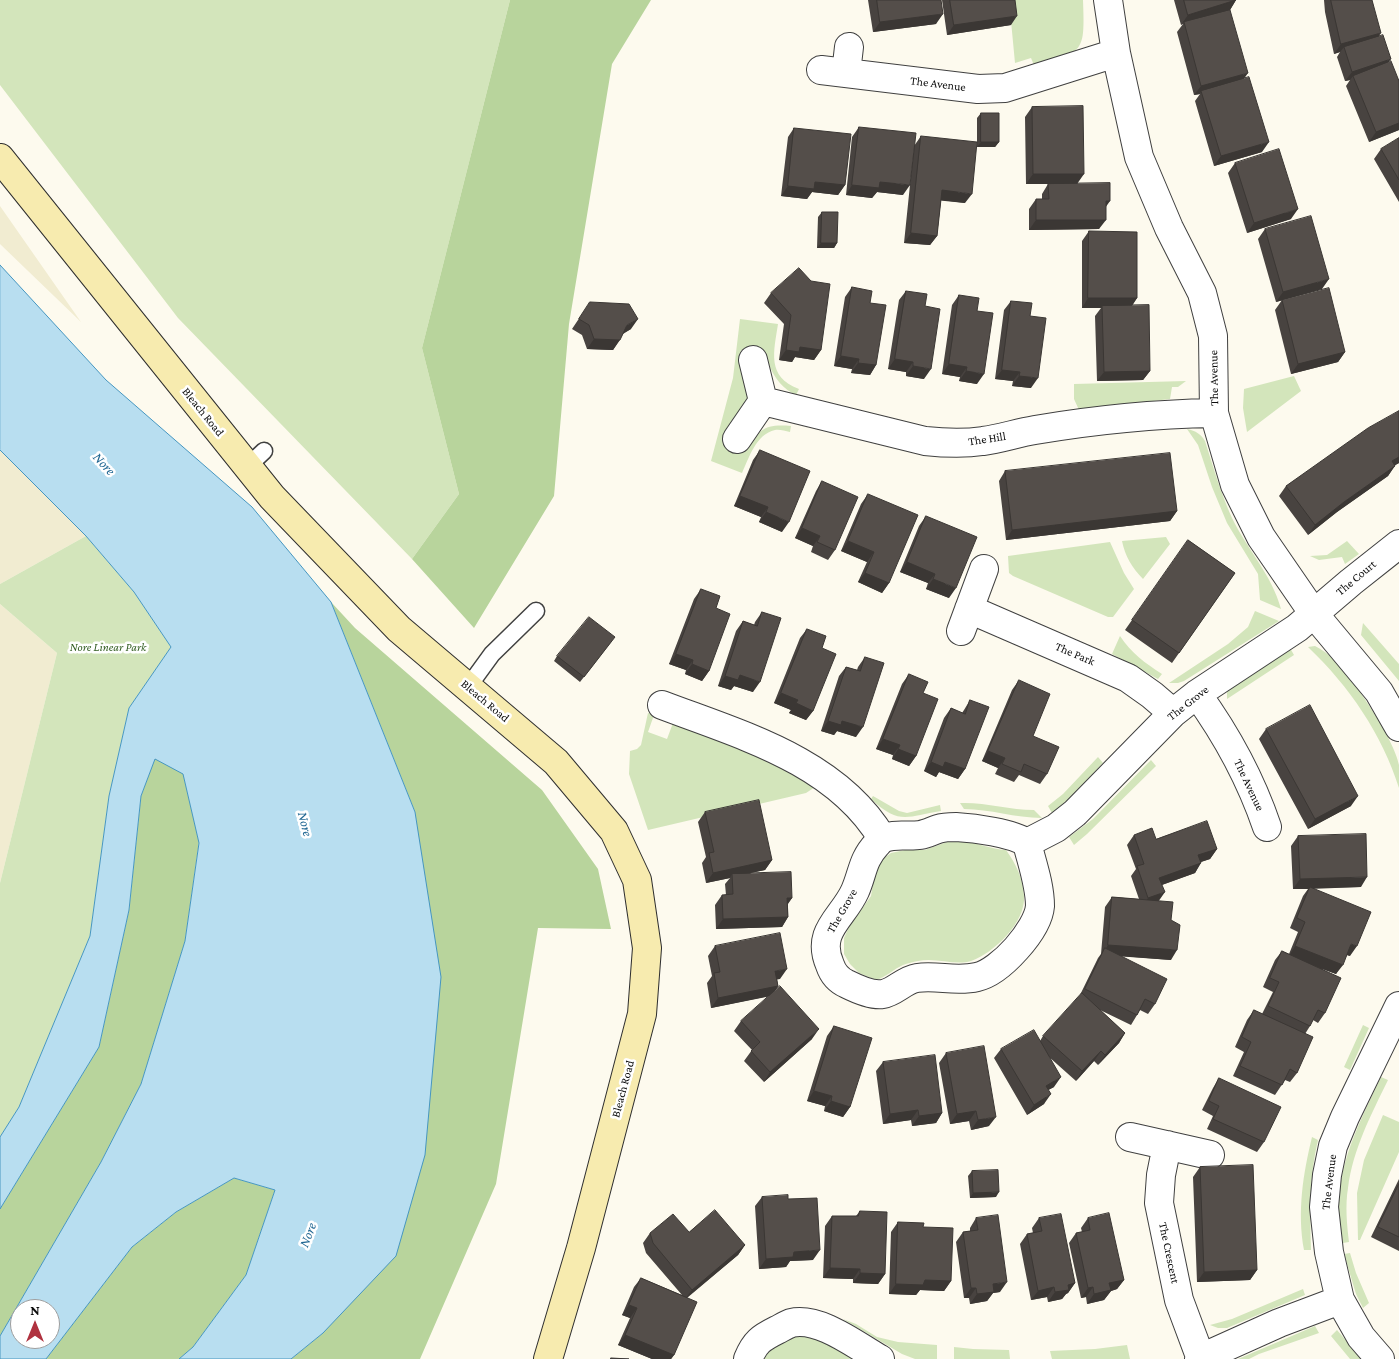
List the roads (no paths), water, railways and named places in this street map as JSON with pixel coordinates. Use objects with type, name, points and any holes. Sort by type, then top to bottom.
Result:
[{"type":"street","name":"The Avenue","points":[[1108,0],[1116,53],[1139,157],[1169,228],[1202,293],[1212,336],[1214,413],[1235,485],[1261,537],[1314,614],[1379,692],[1399,727]]},
{"type":"street","name":"The Avenue","points":[[839,63],[978,89],[1005,88],[1116,53]]},
{"type":"street","name":"Bleach Road","points":[[0,158],[256,459],[272,497],[399,629],[556,762],[614,830],[637,880],[647,948],[642,1014],[581,1248],[548,1359]]},
{"type":"street","points":[[737,439],[763,401],[753,360]]},
{"type":"street","name":"The Hill","points":[[763,401],[925,441],[950,443],[984,441],[1034,430],[1116,419],[1178,413],[1214,413]]},
{"type":"street","name":"The Court","points":[[1314,614],[1399,544]]},
{"type":"street","name":"The Park","points":[[984,569],[965,620],[1128,678],[1152,694],[1173,713]]},
{"type":"street","name":"The Grove","points":[[882,838],[866,857],[852,898],[829,929],[826,943],[827,959],[833,972],[842,982],[871,993],[883,994],[915,978],[932,976],[960,980],[979,976],[995,969],[1008,958],[1026,935],[1040,908],[1039,890],[1027,843],[1056,828],[1075,813],[1173,713],[1197,694],[1292,632],[1314,614]]},
{"type":"street","name":"The Avenue","points":[[1197,694],[1214,716],[1228,742],[1259,805],[1266,827]]},
{"type":"street","points":[[662,705],[767,745],[806,766],[845,794],[874,824],[882,838],[920,835],[940,828],[956,827],[980,828],[1019,838],[1027,843]]},
{"type":"street","name":"The Avenue","points":[[1380,1359],[1360,1337],[1340,1300],[1329,1252],[1324,1207],[1327,1175],[1333,1146],[1345,1117],[1399,1006]]},
{"type":"street","points":[[1130,1137],[1210,1154]]},
{"type":"street","name":"The Crescent","points":[[1167,1145],[1161,1175],[1159,1203],[1179,1300],[1200,1359],[1279,1323],[1340,1300]]},
{"type":"street","points":[[748,1359],[753,1347],[763,1337],[792,1323],[809,1323],[828,1329],[880,1359]]},
{"type":"lane","points":[[468,687],[492,654],[536,611]]},
{"type":"water","name":"Nore","points":[[0,265],[106,380],[252,507],[331,602],[415,812],[441,977],[425,1155],[396,1256],[323,1333],[291,1359],[179,1359],[193,1347],[246,1275],[275,1190],[234,1178],[176,1212],[132,1247],[60,1341],[60,1299],[21,1299],[101,1162],[141,1084],[185,941],[199,843],[183,774],[155,759],[141,796],[129,910],[99,1047],[0,1209],[0,1137],[19,1107],[90,936],[109,796],[129,708],[171,647],[134,592],[86,536],[0,450]]},
{"type":"water","points":[[10,1319],[10,1349],[54,1349],[46,1359],[0,1359],[0,1336]]},
{"type":"park label","name":"Nore Linear Park","points":[[108,647]]}]
